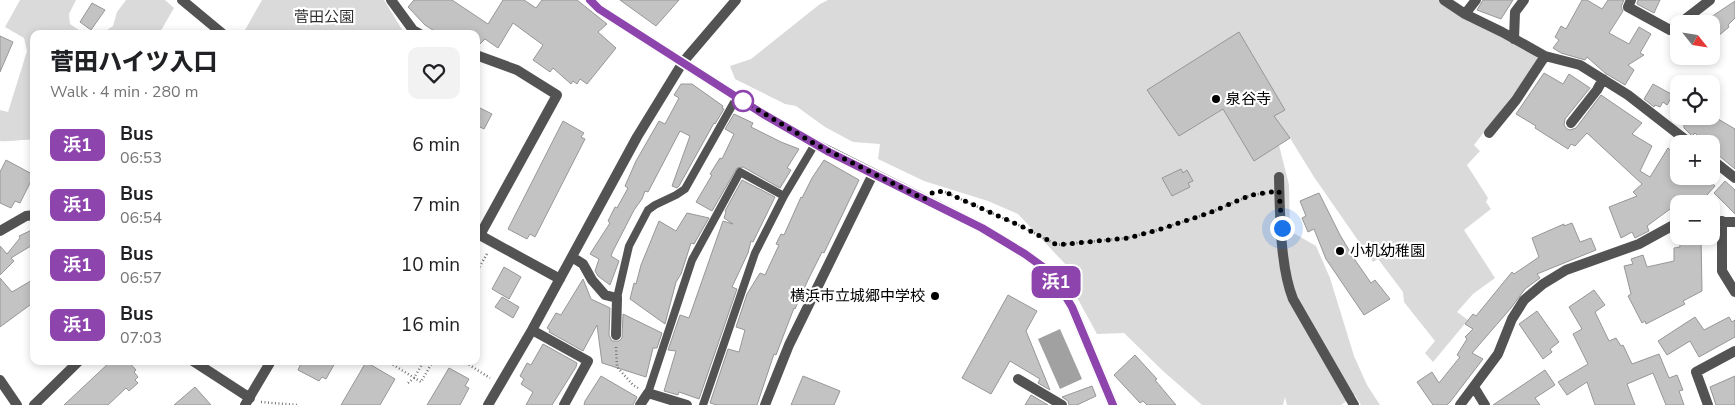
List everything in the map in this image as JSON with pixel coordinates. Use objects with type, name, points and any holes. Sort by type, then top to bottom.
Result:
[{"type":"street","points":[[182,0],[218,30]]},
{"type":"street","points":[[391,0],[413,30]]},
{"type":"street","points":[[488,405],[532,330],[637,137],[683,62],[736,0]]},
{"type":"street","points":[[1444,0],[1465,14],[1545,56],[1580,65],[1628,94],[1680,135]]},
{"type":"street","points":[[1465,14],[1476,0]]},
{"type":"street","points":[[1514,39],[1515,12],[1524,0]]},
{"type":"street","points":[[1631,0],[1628,7],[1670,30]]},
{"type":"street","points":[[1691,15],[1710,0]]},
{"type":"street","points":[[594,2],[763,114],[815,144],[982,228],[1043,267],[1058,284],[1072,307],[1113,405]]},
{"type":"street","points":[[480,56],[517,70],[557,95],[480,230]]},
{"type":"street","points":[[1489,133],[1516,100],[1545,56]]},
{"type":"street","points":[[1571,122],[1597,90],[1603,79]]},
{"type":"street","points":[[1720,166],[1735,178]]},
{"type":"street","points":[[765,405],[789,345],[873,174]]},
{"type":"street","points":[[1279,177],[1284,266],[1288,286],[1293,299],[1354,405]]},
{"type":"street","points":[[0,231],[30,216]]},
{"type":"street","points":[[1735,222],[1722,221],[1722,272],[1735,292]]},
{"type":"street","points":[[1460,405],[1498,354],[1512,319],[1524,300],[1543,284],[1566,270],[1639,244],[1670,227]]},
{"type":"street","points":[[480,235],[560,279]]},
{"type":"street","points":[[572,257],[583,264],[592,280],[605,295],[617,298],[616,335]]},
{"type":"street","points":[[532,330],[588,361],[564,405]]},
{"type":"street","points":[[1708,405],[1696,372],[1732,352],[1735,364]]},
{"type":"street","points":[[34,405],[76,365]]},
{"type":"street","points":[[198,365],[248,401],[269,365]]},
{"type":"street","points":[[0,380],[17,405]]},
{"type":"street","points":[[1018,380],[1062,405]]},
{"type":"street","points":[[1474,387],[1485,405]]},
{"type":"street","points":[[640,405],[648,393],[687,405]]},
{"type":"lane","points":[[617,298],[629,246],[648,210],[655,204],[685,189],[737,97]]},
{"type":"lane","points":[[703,405],[755,253],[784,196],[815,144]]},
{"type":"lane","points":[[648,393],[692,260],[740,172],[784,196]]},
{"type":"path","points":[[924,199],[935,191],[945,192],[1023,227],[1057,245],[1128,238],[1209,213],[1251,195],[1279,191]]},
{"type":"path","points":[[480,266],[494,243]]},
{"type":"path","points":[[616,335],[617,367],[633,385],[648,393]]},
{"type":"path","points":[[393,365],[422,382],[431,365]]},
{"type":"path","points":[[408,383],[414,378],[422,365]]},
{"type":"path","points":[[469,365],[500,384]]},
{"type":"path","points":[[264,403],[297,405]]},
{"type":"green space","points":[[20,0],[76,0],[69,14],[70,24],[79,30],[30,30],[30,140],[0,141],[0,110],[8,112],[27,51],[24,38],[5,27]]},
{"type":"green space","points":[[126,0],[165,0],[174,8],[161,30],[107,30],[113,26],[117,12]]},
{"type":"green space","name":"菅田公園","points":[[262,0],[384,0],[402,30],[245,30]]},
{"type":"green space","points":[[828,0],[1439,0],[1538,58],[1517,90],[1474,145],[1480,151],[1467,165],[1488,198],[1486,202],[1491,209],[1464,230],[1495,278],[1473,294],[1457,312],[1468,320],[1433,362],[1425,353],[1435,341],[1404,302],[1403,292],[1378,259],[1373,262],[1314,177],[1290,138],[1279,145],[1289,185],[1290,231],[1316,246],[1330,278],[1354,356],[1367,385],[1380,405],[1361,405],[1355,395],[1341,405],[1287,405],[1285,397],[1283,405],[1202,405],[1124,333],[1097,334],[1074,292],[1069,268],[1018,214],[988,201],[924,181],[878,159],[880,144],[853,142],[825,127],[796,106],[785,104],[735,79],[730,66],[751,59],[820,4]]},
{"type":"shaded area","points":[[1060,329],[1082,379],[1060,389],[1038,339]]},
{"type":"building","points":[[414,0],[452,0],[488,24],[503,0],[524,0],[536,8],[542,0],[577,0],[607,24],[598,32],[616,48],[587,84],[580,79],[577,84],[573,81],[571,84],[553,68],[550,72],[533,60],[543,45],[513,23],[498,48],[485,39],[480,44],[480,30],[433,30],[425,25],[408,7]]},
{"type":"building","points":[[620,0],[679,0],[656,26]]},
{"type":"building","points":[[1483,0],[1513,0],[1501,19],[1477,10]]},
{"type":"building","points":[[1582,0],[1587,0],[1602,9],[1608,0],[1624,0],[1621,7],[1623,11],[1609,33],[1629,44],[1639,27],[1651,34],[1640,53],[1644,55],[1628,65],[1634,70],[1625,85],[1605,73],[1587,57],[1585,60],[1561,53],[1553,48],[1559,40],[1555,37],[1561,26],[1566,29]]},
{"type":"building","points":[[1638,0],[1660,0],[1654,13],[1637,4]]},
{"type":"building","points":[[1735,1],[1735,18],[1728,25],[1729,27],[1720,34],[1720,15],[1714,15]]},
{"type":"building","points":[[92,3],[105,10],[91,30],[80,22]]},
{"type":"building","name":"泉谷寺","points":[[1239,32],[1285,110],[1274,116],[1290,138],[1254,161],[1223,109],[1179,136],[1147,90]]},
{"type":"building","points":[[0,36],[13,42],[0,72]]},
{"type":"building","points":[[1544,73],[1563,84],[1569,74],[1590,88],[1565,119],[1564,125],[1567,129],[1576,128],[1601,95],[1642,123],[1632,134],[1652,146],[1640,171],[1650,177],[1668,148],[1670,150],[1670,185],[1715,186],[1707,195],[1670,195],[1670,209],[1647,226],[1649,231],[1635,238],[1632,232],[1621,238],[1609,207],[1637,196],[1633,192],[1642,184],[1587,133],[1575,146],[1571,144],[1568,149],[1516,114]]},
{"type":"building","points":[[681,84],[692,84],[723,106],[722,108],[724,109],[677,188],[672,186],[690,136],[680,131],[648,192],[645,191],[613,251],[611,256],[619,261],[610,285],[598,276],[595,271],[599,259],[590,254],[610,223],[608,221],[615,207],[617,208],[628,188],[625,186],[636,161],[659,121],[665,124],[679,98],[674,95]]},
{"type":"building","points":[[1653,84],[1670,93],[1670,100],[1667,105],[1663,102],[1660,107],[1655,105],[1654,107],[1644,99]]},
{"type":"building","points":[[480,108],[492,114],[484,129],[480,127]]},
{"type":"building","points":[[734,114],[753,123],[751,127],[799,149],[787,168],[791,170],[780,188],[743,167],[737,168],[712,211],[696,202],[712,175],[710,174],[720,158],[722,159],[734,134],[725,129]]},
{"type":"building","points":[[1720,120],[1735,129],[1735,169],[1720,156],[1720,135],[1697,135],[1695,133],[1691,135],[1684,128],[1684,125],[1720,125]]},
{"type":"building","points":[[563,121],[584,133],[581,137],[585,139],[535,237],[530,234],[527,239],[508,229]]},
{"type":"building","points":[[6,160],[30,173],[30,183],[20,203],[15,201],[11,208],[0,203],[0,172]]},
{"type":"building","points":[[824,160],[859,180],[824,253],[822,252],[794,308],[776,355],[774,354],[757,405],[717,405],[710,403],[728,349],[739,352],[745,330],[736,327],[747,294],[760,273],[765,275],[779,245],[776,244],[781,234],[784,235],[801,197]]},
{"type":"building","points":[[1181,169],[1183,173],[1187,170],[1193,181],[1188,183],[1190,187],[1172,196],[1162,178]]},
{"type":"building","points":[[742,180],[775,197],[753,242],[751,241],[748,253],[732,287],[737,289],[699,399],[679,392],[678,395],[664,391],[676,351],[668,350],[680,315],[689,318],[723,221],[733,224],[724,218],[725,211]]},
{"type":"building","points":[[1725,181],[1735,190],[1735,214],[1720,199],[1720,195],[1714,193]]},
{"type":"building","points":[[1319,193],[1355,260],[1371,283],[1375,280],[1390,299],[1364,315],[1326,259],[1314,229],[1308,232],[1302,218],[1306,216],[1300,201]]},
{"type":"building","points":[[687,213],[709,218],[694,244],[691,243],[681,274],[676,282],[665,324],[630,299],[634,283],[636,284],[641,265],[659,221],[676,231]]},
{"type":"building","points":[[1572,223],[1580,242],[1591,238],[1596,250],[1537,274],[1540,278],[1525,289],[1472,353],[1483,359],[1450,402],[1447,405],[1433,405],[1417,382],[1432,372],[1439,383],[1460,357],[1457,355],[1467,339],[1465,337],[1473,329],[1465,324],[1473,314],[1476,316],[1512,272],[1514,274],[1539,257],[1532,238],[1564,224],[1564,226]]},
{"type":"building","points":[[30,231],[30,246],[11,258],[14,261],[0,275],[0,246],[7,254],[20,238],[19,236]]},
{"type":"building","points":[[1680,245],[1701,245],[1702,291],[1683,301],[1685,304],[1646,324],[1645,321],[1642,323],[1628,296],[1631,294],[1624,266],[1633,264],[1631,259],[1643,255],[1647,267],[1674,261],[1674,248],[1680,247]]},
{"type":"building","points":[[504,267],[521,277],[509,299],[492,289]]},
{"type":"building","points":[[0,278],[12,292],[30,281],[30,305],[0,327]]},
{"type":"building","points":[[583,279],[591,299],[610,308],[609,335],[612,341],[619,341],[622,338],[623,314],[662,333],[657,348],[653,348],[646,377],[602,363],[597,325],[583,351],[549,332],[550,330],[547,328],[556,313],[561,315]]},
{"type":"building","points":[[1594,290],[1605,305],[1595,312],[1609,341],[1616,338],[1621,346],[1623,345],[1632,364],[1659,354],[1669,378],[1677,375],[1683,390],[1679,391],[1684,405],[1666,405],[1653,373],[1627,384],[1635,405],[1595,405],[1587,382],[1567,395],[1558,382],[1588,364],[1573,334],[1582,329],[1569,307]]},
{"type":"building","points":[[1008,295],[1037,311],[1026,331],[1050,390],[1038,383],[1040,379],[1010,361],[991,394],[962,378]]},
{"type":"building","points":[[502,297],[519,307],[513,318],[495,307]]},
{"type":"building","points":[[1537,311],[1559,342],[1550,349],[1552,352],[1543,359],[1519,324]]},
{"type":"building","points":[[1695,317],[1704,330],[1729,317],[1732,322],[1735,320],[1735,337],[1699,357],[1690,341],[1667,355],[1658,341]]},
{"type":"building","points":[[543,344],[577,363],[576,367],[552,405],[526,405],[533,392],[521,384],[524,379],[520,376],[527,363],[531,365]]},
{"type":"building","points":[[1135,355],[1157,379],[1155,380],[1176,405],[1147,405],[1143,401],[1140,403],[1114,375]]},
{"type":"building","points":[[107,365],[132,365],[136,370],[134,372],[138,377],[135,380],[138,383],[129,391],[126,388],[108,405],[64,405]]},
{"type":"building","points":[[300,365],[334,365],[326,379],[322,377],[319,381],[298,370]]},
{"type":"building","points":[[364,365],[371,365],[395,379],[380,405],[341,405]]},
{"type":"building","points":[[449,368],[469,379],[465,386],[469,388],[460,405],[427,405]]},
{"type":"building","points":[[1545,370],[1555,385],[1535,398],[1540,405],[1493,405]]},
{"type":"building","points":[[601,376],[637,397],[633,405],[584,405]]},
{"type":"building","points":[[803,376],[840,391],[834,405],[791,405]]},
{"type":"building","points":[[1735,376],[1735,405],[1716,405],[1710,387]]},
{"type":"building","points":[[1092,386],[1096,396],[1077,405],[1069,405],[1068,401],[1062,397]]},
{"type":"building","points":[[195,387],[211,405],[174,405]]},
{"type":"building","points":[[1031,395],[1048,405],[1025,405]]},
{"type":"bus line","name":"浜1","points":[[590,0],[599,9],[763,114],[829,152],[982,228],[1043,267],[1058,284],[1072,307],[1113,405]]},
{"type":"place","name":"泉谷寺","points":[[1216,99]]},
{"type":"place","name":"小机幼稚園","points":[[1340,251]]},
{"type":"place","name":"横浜市立城郷中学校","points":[[935,296]]},
{"type":"route","points":[[743,101],[815,144],[924,199],[935,191],[945,192],[1023,227],[1057,245],[1128,238],[1209,213],[1251,195],[1279,191],[1282,228]]}]
